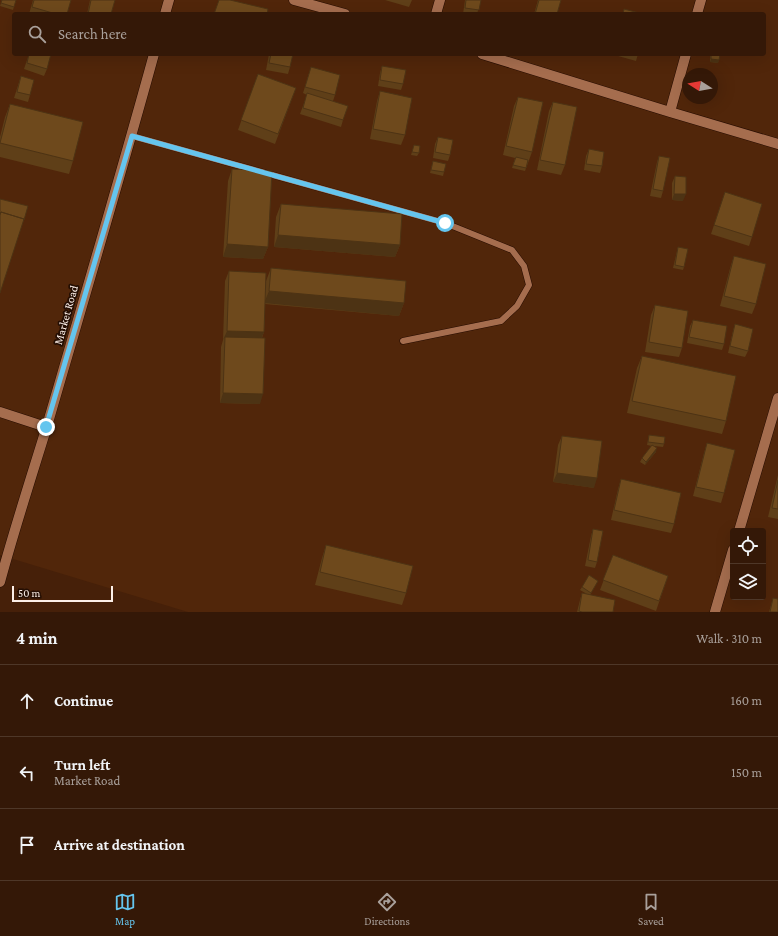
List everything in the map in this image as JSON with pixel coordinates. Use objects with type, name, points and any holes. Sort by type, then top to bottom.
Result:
[{"type":"street","points":[[166,12],[169,0]]},
{"type":"street","points":[[294,0],[338,12]]},
{"type":"street","points":[[437,12],[440,0]]},
{"type":"street","points":[[698,12],[701,0]]},
{"type":"street","name":"Market Road","points":[[0,582],[5,546],[46,427],[132,136],[153,56]]},
{"type":"street","points":[[488,56],[778,144]]},
{"type":"street","points":[[670,112],[685,56]]},
{"type":"street","points":[[740,528],[778,398]]},
{"type":"street","points":[[0,412],[46,427]]},
{"type":"street","points":[[715,612],[730,560]]},
{"type":"lane","points":[[132,136],[445,223],[512,250],[524,266],[529,285],[517,306],[501,321],[403,340]]},
{"type":"shaded area","points":[[0,0],[778,0],[778,612],[188,612],[0,555]]},
{"type":"building","points":[[2,0],[16,0],[14,7],[1,3]]},
{"type":"building","points":[[34,0],[71,0],[68,12],[49,12],[32,7]]},
{"type":"building","points":[[91,0],[115,0],[112,12],[88,12]]},
{"type":"building","points":[[219,0],[230,0],[268,9],[267,12],[215,12]]},
{"type":"building","points":[[466,0],[481,0],[479,10],[465,8]]},
{"type":"building","points":[[539,0],[561,0],[558,12],[536,12]]},
{"type":"building","points":[[624,9],[635,12],[623,12]]},
{"type":"building","points":[[29,56],[50,56],[47,69],[27,63]]},
{"type":"building","points":[[271,56],[293,56],[290,67],[269,63]]},
{"type":"building","points":[[711,56],[720,56],[719,60],[711,59]]},
{"type":"building","points":[[382,66],[406,70],[403,84],[380,80]]},
{"type":"building","points":[[311,67],[340,75],[335,95],[305,87]]},
{"type":"building","points":[[258,74],[296,88],[278,134],[241,120]]},
{"type":"building","points":[[21,76],[34,80],[30,95],[17,92]]},
{"type":"building","points":[[380,91],[412,98],[405,135],[373,129]]},
{"type":"building","points":[[307,93],[348,106],[343,120],[303,108]]},
{"type":"building","points":[[518,97],[543,102],[532,152],[506,146]]},
{"type":"building","points":[[553,102],[577,107],[565,165],[540,160]]},
{"type":"building","points":[[10,104],[83,122],[73,161],[0,143]]},
{"type":"building","points":[[438,137],[453,140],[450,155],[435,152]]},
{"type":"building","points":[[414,145],[420,146],[419,153],[412,152]]},
{"type":"building","points":[[589,149],[604,152],[602,166],[586,164]]},
{"type":"building","points":[[659,156],[670,158],[663,191],[653,189]]},
{"type":"building","points":[[516,157],[528,160],[526,168],[513,165]]},
{"type":"building","points":[[433,161],[446,164],[444,172],[431,170]]},
{"type":"building","points":[[232,169],[272,171],[268,247],[227,244]]},
{"type":"building","points":[[675,176],[686,177],[686,194],[674,194]]},
{"type":"building","points":[[725,192],[762,204],[752,237],[714,225]]},
{"type":"building","points":[[0,199],[28,206],[24,220],[1,212],[0,214]]},
{"type":"building","points":[[281,204],[402,214],[400,245],[278,235]]},
{"type":"building","points":[[1,212],[24,219],[0,293],[0,215]]},
{"type":"building","points":[[678,247],[688,249],[684,267],[675,265]]},
{"type":"building","points":[[734,256],[766,264],[756,304],[724,296]]},
{"type":"building","points":[[271,268],[406,281],[404,303],[269,291]]},
{"type":"building","points":[[229,271],[266,273],[264,332],[227,331]]},
{"type":"building","points":[[655,305],[688,311],[682,348],[649,342]]},
{"type":"building","points":[[693,320],[727,326],[724,344],[689,337]]},
{"type":"building","points":[[735,324],[753,329],[748,351],[730,346]]},
{"type":"building","points":[[225,337],[265,338],[263,394],[223,393]]},
{"type":"building","points":[[642,356],[736,376],[726,421],[632,401]]},
{"type":"building","points":[[649,435],[665,437],[664,444],[648,442]]},
{"type":"building","points":[[562,436],[602,441],[597,478],[557,473]]},
{"type":"building","points":[[707,443],[735,450],[724,493],[696,487]]},
{"type":"building","points":[[652,445],[657,448],[646,462],[642,458]]},
{"type":"building","points":[[621,479],[681,493],[674,524],[614,510]]},
{"type":"building","points":[[778,480],[778,509],[772,508]]},
{"type":"building","points":[[593,529],[603,531],[597,562],[588,560]]},
{"type":"building","points":[[326,545],[413,566],[406,593],[320,572]]},
{"type":"building","points":[[613,555],[668,576],[659,601],[603,580]]},
{"type":"building","points":[[589,575],[598,581],[591,593],[582,587]]},
{"type":"building","points":[[582,593],[615,600],[613,612],[579,611]]},
{"type":"building","points":[[773,598],[778,599],[778,612],[770,612]]},
{"type":"route","points":[[46,427],[132,136],[445,223]]}]
